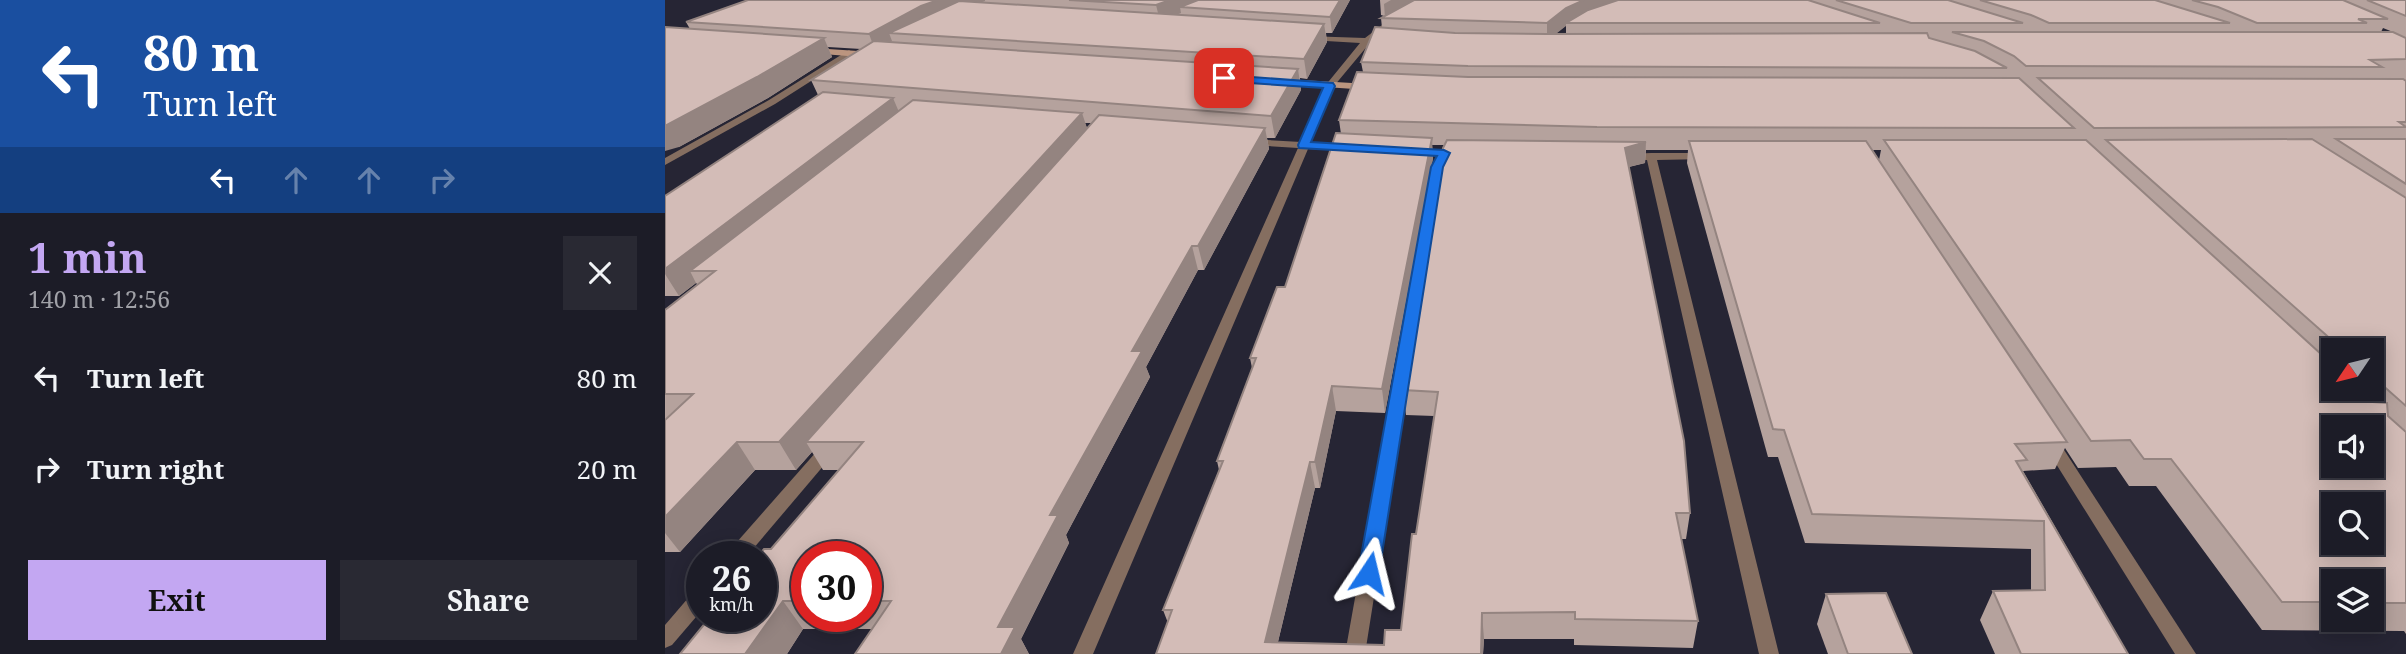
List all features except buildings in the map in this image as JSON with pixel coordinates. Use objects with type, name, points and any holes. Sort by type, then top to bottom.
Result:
[{"type":"street","points":[[1083,654],[1330,86],[1379,28],[1408,13]]},
{"type":"street","points":[[1293,37],[1391,42]]},
{"type":"street","points":[[796,50],[879,55]]},
{"type":"street","points":[[665,162],[772,102],[849,53]]},
{"type":"street","points":[[868,62],[879,55]]},
{"type":"street","points":[[1275,82],[1385,88]]},
{"type":"street","points":[[1233,140],[1357,149]]},
{"type":"street","points":[[1397,151],[1472,154]]},
{"type":"street","points":[[1355,654],[1437,167],[1444,153]]},
{"type":"street","points":[[1651,156],[1769,654]]},
{"type":"street","points":[[1610,157],[1718,156]]},
{"type":"street","points":[[749,541],[843,432]]},
{"type":"street","points":[[2045,434],[2186,654]]},
{"type":"street","points":[[665,639],[686,615]]},
{"type":"route","points":[[1224,78],[1330,86],[1304,145],[1444,153],[1437,167],[1369,573]]}]
